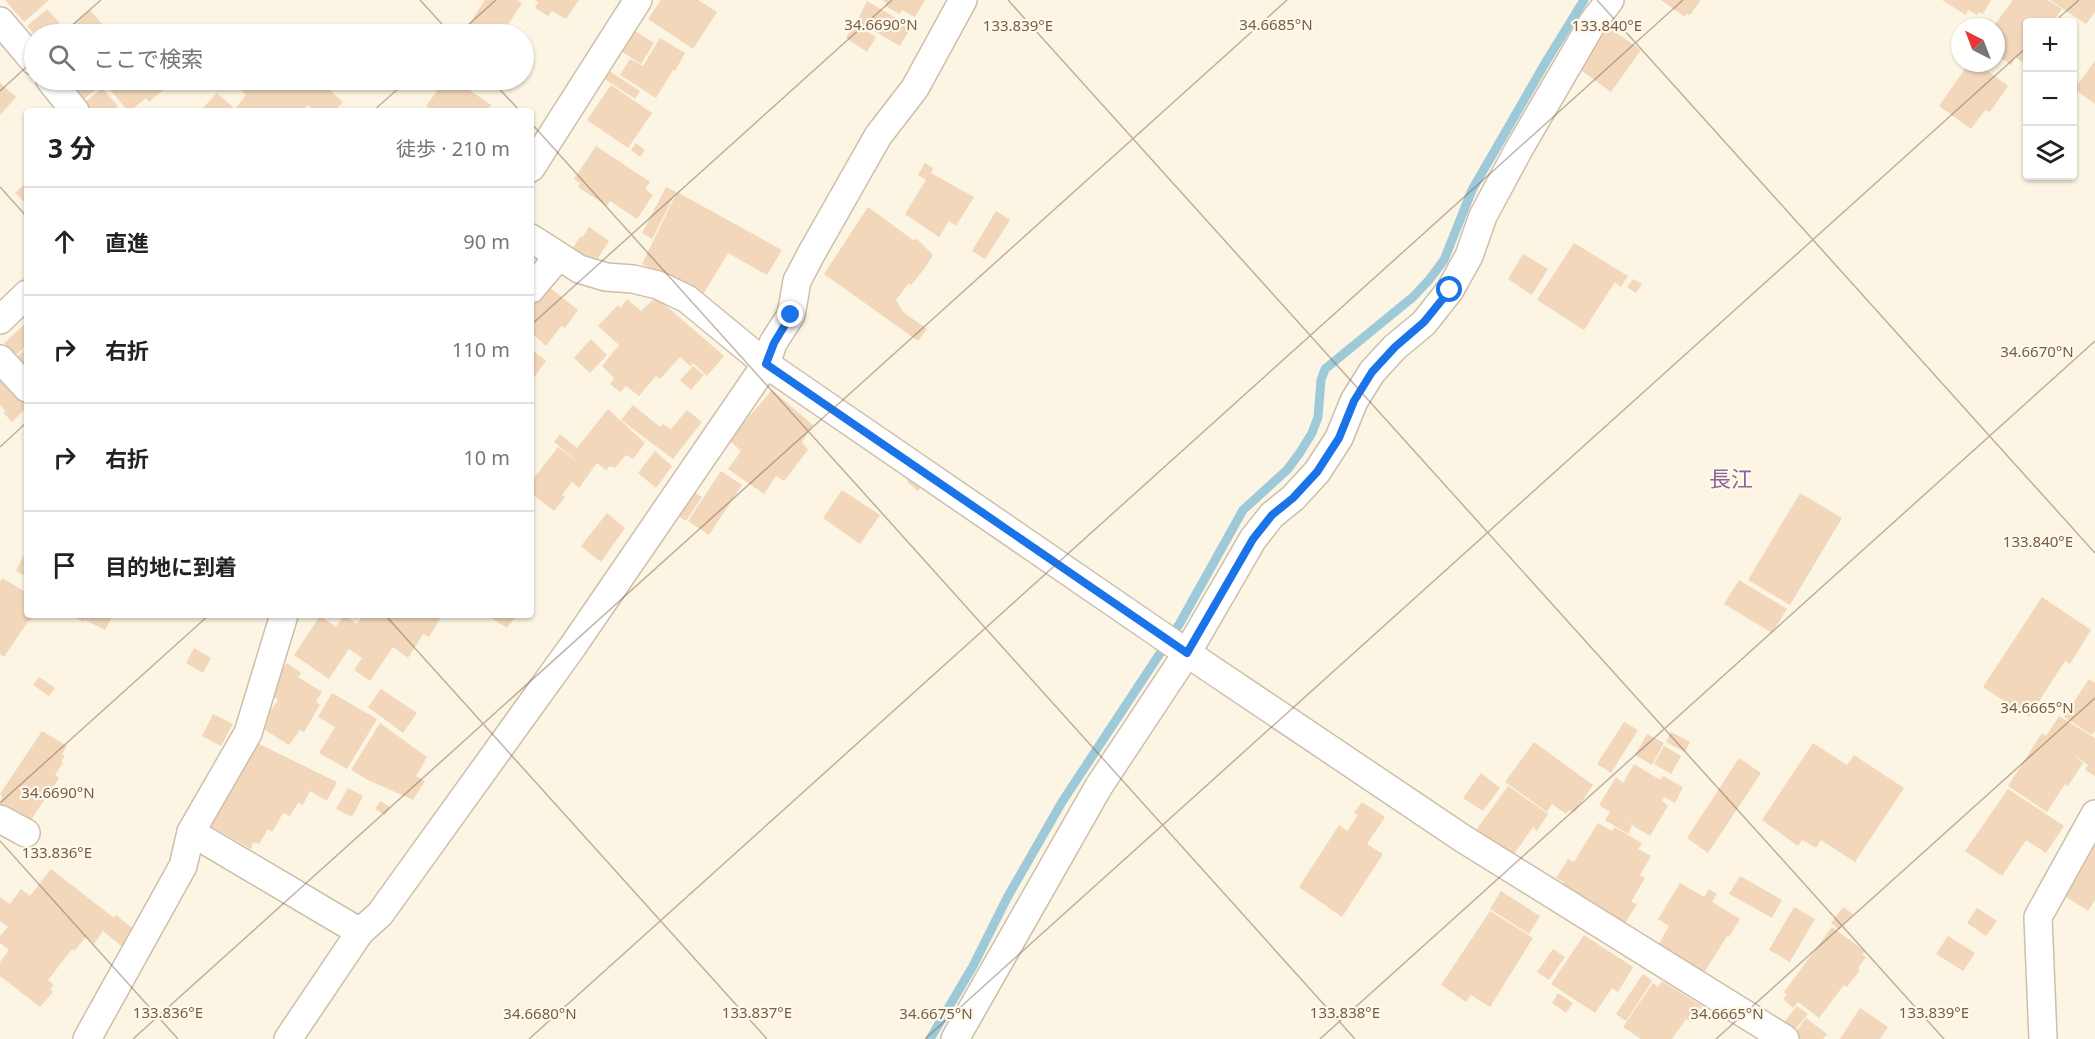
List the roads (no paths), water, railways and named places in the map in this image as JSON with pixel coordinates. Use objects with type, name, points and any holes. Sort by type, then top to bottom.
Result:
[{"type":"street","points":[[534,163],[638,0]]},
{"type":"street","points":[[288,1039],[360,932],[380,914],[573,646],[766,364],[774,343],[791,315],[797,281],[810,256],[878,136],[915,88],[963,0]]},
{"type":"street","points":[[955,1039],[1099,786],[1187,653],[1253,539],[1272,515],[1293,498],[1317,472],[1339,438],[1354,401],[1372,372],[1395,347],[1424,322],[1450,290],[1469,256],[1483,216],[1519,149],[1593,22],[1610,0]]},
{"type":"street","points":[[0,21],[24,49]]},
{"type":"street","points":[[58,90],[73,108]]},
{"type":"street","points":[[534,239],[579,269],[606,277],[633,279],[658,285],[687,299],[766,364],[1187,653],[1462,838],[1785,1039]]},
{"type":"street","points":[[534,285],[558,257]]},
{"type":"street","points":[[0,320],[24,297]]},
{"type":"street","points":[[0,359],[24,385]]},
{"type":"street","points":[[87,1039],[183,866],[191,831],[248,733],[283,618]]},
{"type":"street","points":[[2043,1039],[2038,917],[2095,814]]},
{"type":"street","points":[[0,819],[26,832]]},
{"type":"street","points":[[191,831],[360,932]]},
{"type":"waterway","points":[[930,1039],[973,966],[1007,898],[1062,802],[1180,623],[1243,510],[1287,470],[1312,433],[1318,417],[1321,380],[1325,369],[1413,297],[1444,260],[1472,190],[1584,0]]},
{"type":"district","name":"長江","points":[[1731,478]]}]
